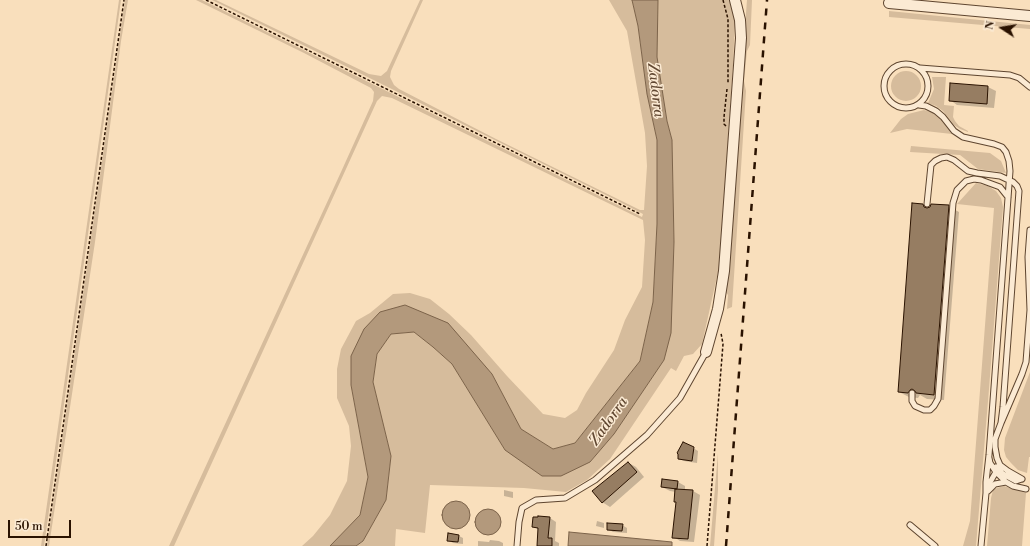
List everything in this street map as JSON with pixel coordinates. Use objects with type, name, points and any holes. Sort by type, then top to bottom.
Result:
[{"type":"street","points":[[706,352],[718,309],[724,271],[741,38],[739,2]]},
{"type":"street","points":[[889,3],[1030,16]]},
{"type":"lane","points":[[920,68],[926,76],[929,87],[926,97],[918,105],[911,108],[903,109],[894,106],[888,100],[884,91],[884,82],[888,73],[895,67],[904,64],[912,64],[920,68],[1010,75],[1019,78],[1030,87]]},
{"type":"lane","points":[[918,105],[926,106],[936,111],[944,117],[954,131],[963,137],[1002,147],[1006,152],[1009,161],[1008,197],[981,546]]},
{"type":"lane","points":[[927,204],[931,165],[935,161],[947,157],[954,160],[968,171],[1000,176],[1009,180],[1017,186],[1019,191],[1020,196],[1001,423]]},
{"type":"lane","points":[[912,393],[912,401],[915,406],[924,410],[930,410],[938,399],[952,203],[957,190],[966,182],[974,179],[992,183],[1000,187],[1008,197]]},
{"type":"lane","points":[[1026,489],[1013,486],[1006,482],[998,468],[995,447],[1001,423],[1026,362],[1030,310],[1028,257],[1030,230]]},
{"type":"lane","points":[[517,546],[522,508],[536,500],[565,498],[595,480],[647,435],[680,398],[706,352]]},
{"type":"lane","points":[[989,455],[992,465],[1008,471],[1022,479]]},
{"type":"lane","points":[[987,470],[992,465]]},
{"type":"lane","points":[[986,493],[998,468]]},
{"type":"lane","points":[[986,493],[995,484],[1006,482]]},
{"type":"lane","points":[[910,525],[935,546]]},
{"type":"path","points":[[46,546],[124,0]]},
{"type":"path","points":[[206,0],[640,214]]},
{"type":"path","points":[[723,0],[728,19],[729,45],[728,87],[724,124],[734,135]]},
{"type":"path","points":[[707,546],[723,344],[721,330]]},
{"type":"shaded area","points":[[119,0],[121,0],[44,546],[41,546]]},
{"type":"shaded area","points":[[125,0],[128,0],[121,41],[95,242],[49,546],[47,546]]},
{"type":"shaded area","points":[[196,0],[202,0],[642,217],[643,214],[618,201],[212,0],[216,0],[369,74],[381,76],[387,71],[420,0],[423,0],[391,71],[390,77],[394,85],[496,139],[640,210],[644,210],[647,166],[645,133],[627,31],[609,0],[632,0],[638,26],[647,94],[657,140],[657,224],[653,302],[640,361],[575,443],[553,449],[521,429],[492,374],[405,305],[351,356],[351,385],[368,477],[360,515],[330,546],[302,546],[313,536],[330,515],[347,481],[351,446],[349,426],[337,398],[337,369],[341,349],[356,321],[370,313],[393,294],[410,293],[430,299],[449,314],[471,335],[543,414],[565,418],[577,410],[586,393],[614,350],[625,320],[642,287],[645,240],[643,220],[392,98],[382,96],[377,101],[174,546],[169,546],[341,172],[373,101],[374,92],[371,88],[304,53]]},
{"type":"shaded area","points":[[658,0],[729,0],[735,19],[720,263],[702,344],[693,354],[684,356],[676,371],[671,368],[610,459],[587,480],[566,492],[524,488],[430,485],[425,533],[396,529],[395,546],[356,546],[363,541],[386,500],[391,456],[373,382],[377,354],[391,334],[414,332],[452,364],[505,450],[590,462],[614,434],[664,360],[672,287],[674,242],[672,140],[667,121],[657,57]]},
{"type":"shaded area","points":[[747,0],[752,0],[750,45],[747,51],[744,81],[746,91],[732,307],[727,309],[728,295],[725,291]]},
{"type":"shaded area","points":[[889,11],[1030,25],[1030,29],[889,17]]},
{"type":"shaded area","points":[[906,71],[917,75],[921,86],[917,97],[906,101],[895,97],[891,86],[895,75]]},
{"type":"shaded area","points":[[932,77],[946,77],[944,105],[954,106],[953,117],[955,121],[959,126],[968,132],[954,125],[943,111],[928,103],[934,89]]},
{"type":"shaded area","points":[[924,110],[937,115],[952,134],[907,129],[890,133],[901,119],[908,114]]},
{"type":"shaded area","points":[[911,146],[990,153],[1001,161],[1006,173],[978,169],[960,155],[910,152]]},
{"type":"shaded area","points":[[976,183],[988,186],[996,191],[1001,198],[1003,207],[976,546],[963,546],[970,521],[994,208],[957,204]]},
{"type":"shaded area","points":[[1030,372],[1030,457],[1027,473],[1018,470],[1011,463],[1006,457],[1004,450],[1005,438]]},
{"type":"shaded area","points":[[718,453],[718,490],[714,546],[710,546]]},
{"type":"shaded area","points":[[1004,486],[1026,493],[1022,546],[987,546],[993,490]]},
{"type":"water","name":"Zadorra","points":[[632,0],[658,0],[657,57],[667,121],[672,140],[674,242],[671,333],[664,360],[614,434],[590,462],[561,476],[542,476],[505,450],[452,364],[414,332],[391,334],[377,354],[373,382],[391,456],[386,500],[363,541],[356,546],[330,546],[360,515],[368,477],[351,385],[351,356],[364,329],[380,312],[405,305],[448,323],[492,374],[521,429],[553,449],[575,443],[640,361],[653,302],[657,224],[657,140],[647,94],[638,26]]},
{"type":"water","points":[[456,501],[466,505],[470,515],[466,525],[456,529],[446,525],[442,515],[446,505]]},
{"type":"water","points":[[488,509],[497,513],[501,522],[497,531],[488,535],[479,531],[475,522],[479,513]]},
{"type":"water","points":[[569,532],[672,542],[672,546],[568,546]]},
{"type":"building","points":[[950,83],[988,86],[987,104],[949,101]]},
{"type":"building","points":[[912,203],[923,204],[924,207],[927,208],[930,207],[931,204],[949,205],[934,395],[916,393],[912,389],[908,393],[898,392]]},
{"type":"building","points":[[683,442],[694,447],[692,461],[678,459],[677,453]]},
{"type":"building","points":[[628,462],[637,472],[602,503],[592,491]]},
{"type":"building","points":[[662,479],[678,481],[677,489],[661,487]]},
{"type":"building","points":[[675,489],[693,490],[688,539],[672,538],[676,502],[674,502]]},
{"type":"building","points":[[533,517],[550,517],[548,538],[552,538],[552,546],[537,546],[538,528],[532,527]]},
{"type":"building","points":[[607,523],[623,524],[622,531],[607,530]]},
{"type":"building","points":[[448,533],[459,535],[458,542],[447,541]]},
{"type":"railway","points":[[726,546],[767,0]]}]
